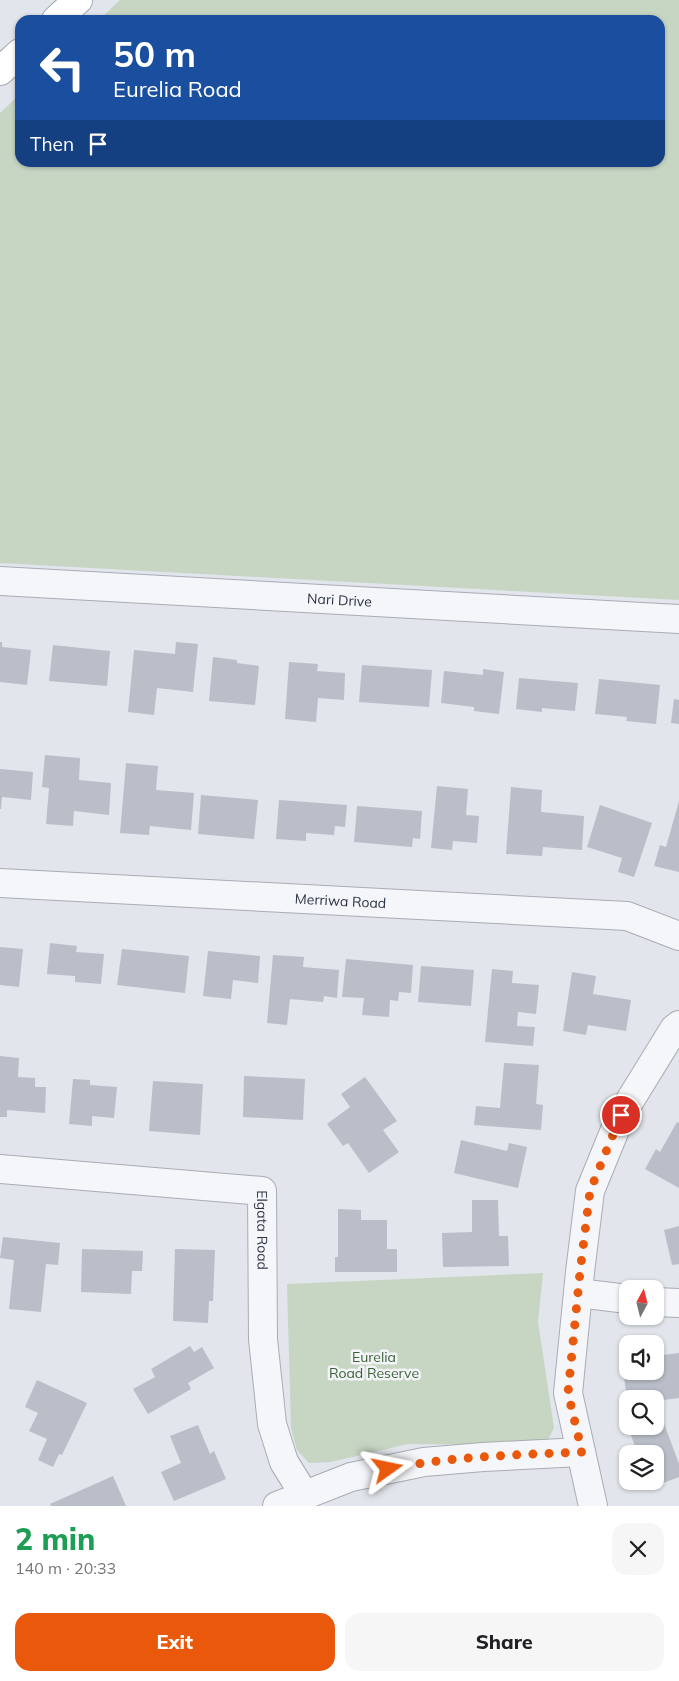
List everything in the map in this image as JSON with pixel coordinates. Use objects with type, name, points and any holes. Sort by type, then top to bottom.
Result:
[{"type":"main road","points":[[62,15],[78,0]]},
{"type":"main road","points":[[0,71],[15,58]]},
{"type":"street","name":"Nari Drive","points":[[0,581],[679,619]]},
{"type":"street","name":"Merriwa Road","points":[[0,882],[627,916],[679,936]]},
{"type":"street","points":[[593,1506],[568,1393],[590,1191],[621,1115],[679,1025]]},
{"type":"street","name":"Elgata Road","points":[[0,1168],[262,1191],[263,1339],[272,1424],[284,1462],[305,1496]]},
{"type":"street","points":[[578,1293],[619,1298]]},
{"type":"street","points":[[664,1302],[679,1303]]},
{"type":"street","points":[[277,1506],[352,1477],[424,1462],[582,1452]]},
{"type":"green space","points":[[120,0],[679,0],[679,600],[0,563],[0,113],[15,99],[15,167],[665,167],[665,15],[104,15]]},
{"type":"green space","name":"Eurelia Road Reserve","points":[[543,1273],[538,1322],[554,1428],[546,1443],[508,1445],[408,1444],[331,1462],[309,1463],[297,1450],[291,1428],[287,1284]]},
{"type":"building","points":[[0,642],[2,642],[2,647],[31,650],[27,685],[0,682]]},
{"type":"building","points":[[176,642],[198,644],[193,692],[157,688],[154,715],[128,712],[134,650],[175,654]]},
{"type":"building","points":[[53,645],[110,651],[107,686],[49,681]]},
{"type":"building","points":[[213,657],[237,660],[237,663],[259,666],[255,705],[209,701]]},
{"type":"building","points":[[289,662],[318,664],[317,671],[345,673],[344,700],[318,698],[316,722],[285,719]]},
{"type":"building","points":[[362,665],[432,670],[429,707],[359,702]]},
{"type":"building","points":[[483,669],[504,672],[499,714],[474,711],[474,707],[441,703],[444,671],[483,675]]},
{"type":"building","points":[[519,678],[578,683],[575,711],[542,708],[542,712],[516,709]]},
{"type":"building","points":[[599,679],[660,685],[656,724],[626,721],[627,717],[595,714]]},
{"type":"building","points":[[674,699],[679,700],[679,724],[671,723]]},
{"type":"building","points":[[45,755],[80,758],[79,780],[111,783],[109,815],[74,811],[73,826],[46,824],[49,788],[42,787]]},
{"type":"building","points":[[126,763],[158,766],[156,790],[194,793],[191,830],[150,826],[149,835],[120,833]]},
{"type":"building","points":[[0,769],[33,772],[31,800],[2,797],[0,809]]},
{"type":"building","points":[[437,786],[468,789],[466,815],[479,816],[477,843],[453,841],[452,850],[431,848]]},
{"type":"building","points":[[511,787],[542,790],[541,812],[584,816],[582,850],[543,847],[542,856],[506,854]]},
{"type":"building","points":[[201,795],[258,800],[254,839],[198,834]]},
{"type":"building","points":[[279,800],[347,805],[345,827],[335,826],[334,835],[306,833],[306,841],[276,839]]},
{"type":"building","points":[[679,801],[679,872],[654,866],[660,845],[666,847]]},
{"type":"building","points":[[600,805],[652,823],[634,877],[618,872],[622,858],[587,847]]},
{"type":"building","points":[[357,806],[422,811],[420,839],[413,838],[412,847],[354,842]]},
{"type":"building","points":[[50,943],[77,946],[76,952],[104,954],[101,984],[75,982],[75,976],[47,974]]},
{"type":"building","points":[[0,947],[23,949],[19,987],[0,985]]},
{"type":"building","points":[[122,949],[189,956],[185,993],[117,985]]},
{"type":"building","points":[[208,951],[260,956],[258,983],[233,980],[231,999],[203,996]]},
{"type":"building","points":[[273,955],[304,957],[303,967],[339,970],[337,998],[324,996],[323,1002],[290,999],[287,1025],[267,1023]]},
{"type":"building","points":[[346,959],[413,965],[411,993],[399,992],[398,1001],[390,1000],[389,1017],[362,1015],[364,998],[342,997]]},
{"type":"building","points":[[421,966],[474,970],[471,1006],[418,1002]]},
{"type":"building","points":[[492,969],[513,971],[512,983],[539,985],[536,1014],[518,1012],[517,1026],[535,1027],[533,1046],[485,1042]]},
{"type":"building","points":[[572,972],[596,976],[593,994],[631,1000],[626,1031],[588,1025],[586,1035],[563,1031]]},
{"type":"building","points":[[0,1056],[19,1058],[18,1077],[35,1078],[35,1087],[46,1087],[45,1113],[7,1110],[7,1117],[0,1117]]},
{"type":"building","points":[[504,1063],[539,1065],[536,1104],[543,1105],[541,1130],[474,1125],[476,1106],[500,1108]]},
{"type":"building","points":[[244,1076],[305,1079],[303,1120],[243,1117]]},
{"type":"building","points":[[365,1077],[397,1121],[383,1130],[399,1152],[369,1173],[348,1143],[343,1146],[327,1124],[350,1107],[341,1094]]},
{"type":"building","points":[[73,1079],[90,1080],[90,1085],[117,1087],[114,1118],[92,1116],[92,1126],[69,1124]]},
{"type":"building","points":[[153,1081],[203,1084],[200,1135],[149,1131]]},
{"type":"building","points":[[677,1122],[679,1123],[679,1188],[645,1169],[656,1149],[660,1152]]},
{"type":"building","points":[[461,1140],[507,1151],[509,1143],[527,1147],[518,1188],[454,1173]]},
{"type":"building","points":[[472,1200],[498,1200],[499,1236],[508,1236],[509,1266],[443,1267],[442,1233],[472,1232]]},
{"type":"building","points":[[338,1209],[361,1210],[361,1220],[387,1220],[387,1249],[397,1249],[397,1272],[335,1272],[335,1257],[338,1257]]},
{"type":"building","points":[[679,1226],[679,1264],[672,1265],[664,1230]]},
{"type":"building","points":[[3,1237],[60,1243],[58,1265],[46,1264],[41,1312],[9,1309],[14,1260],[0,1258]]},
{"type":"building","points":[[82,1249],[143,1251],[142,1271],[132,1271],[131,1294],[81,1292]]},
{"type":"building","points":[[175,1249],[215,1250],[213,1301],[209,1301],[208,1323],[173,1321]]},
{"type":"building","points":[[190,1346],[194,1352],[202,1347],[214,1368],[188,1383],[191,1389],[148,1414],[133,1389],[155,1377],[151,1369]]},
{"type":"building","points":[[679,1353],[679,1398],[664,1400],[664,1390],[626,1390],[624,1380],[664,1380],[664,1355]]},
{"type":"building","points":[[37,1380],[87,1403],[62,1455],[59,1454],[53,1467],[38,1460],[47,1439],[29,1431],[38,1413],[25,1407]]},
{"type":"building","points":[[664,1423],[679,1464],[679,1477],[664,1483],[664,1445],[635,1445],[631,1435],[664,1435]]},
{"type":"building","points":[[198,1425],[210,1454],[214,1451],[226,1479],[174,1501],[161,1472],[181,1463],[170,1436]]},
{"type":"building","points":[[113,1476],[126,1506],[51,1506],[50,1504]]},
{"type":"route","points":[[388,1469],[424,1462],[582,1452],[568,1393],[580,1272],[590,1191],[621,1115]]}]
